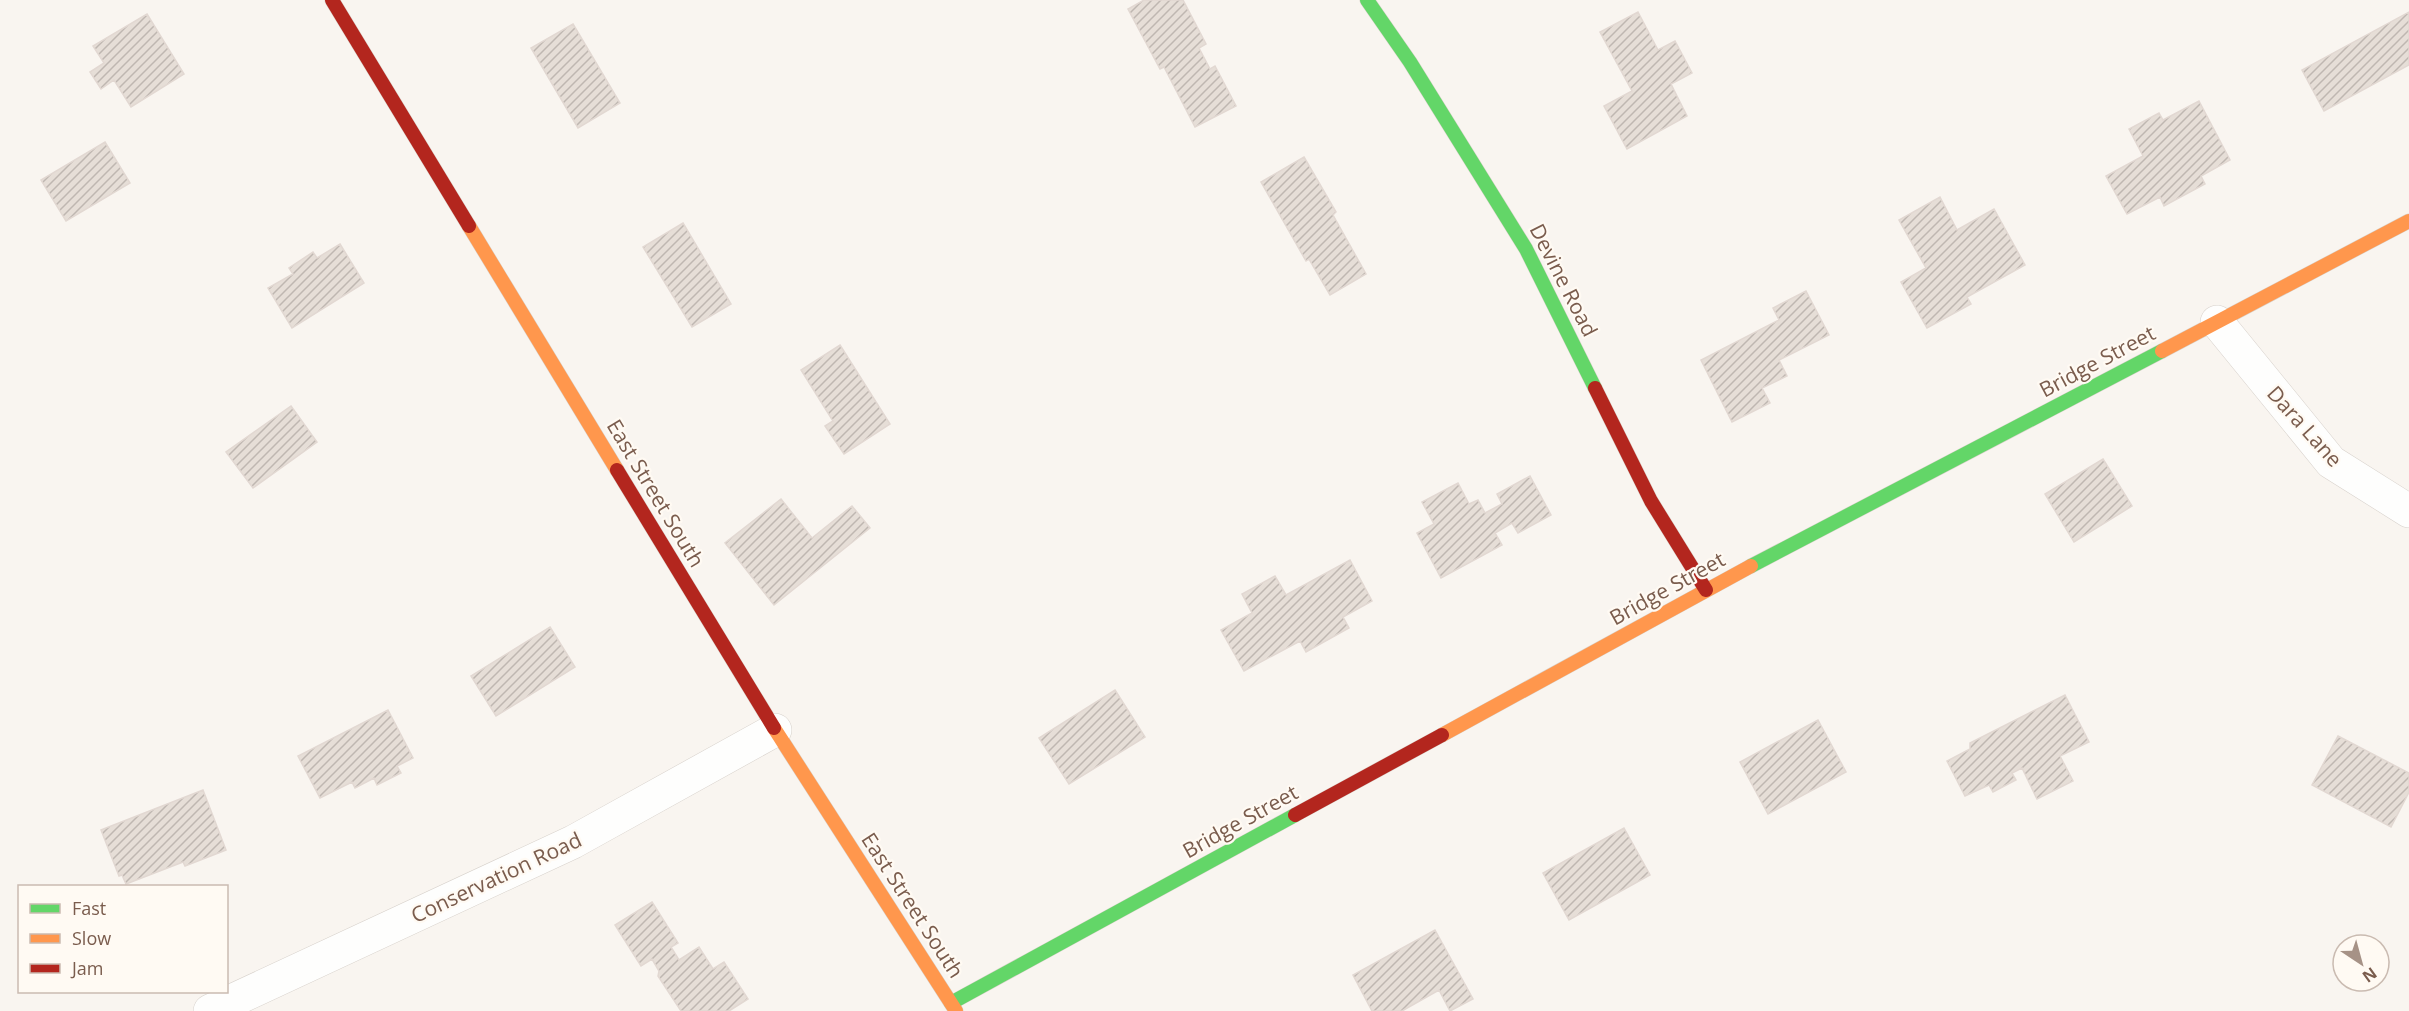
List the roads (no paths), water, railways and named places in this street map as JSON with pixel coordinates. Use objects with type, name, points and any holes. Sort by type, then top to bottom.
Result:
[{"type":"street","name":"East Street South","points":[[332,0],[775,730],[953,1007]]},
{"type":"street","name":"Devine Road","points":[[1367,0],[1410,62],[1526,249],[1652,501],[1706,590]]},
{"type":"street","name":"Bridge Street","points":[[953,1007],[1706,590],[2409,221]]},
{"type":"street","name":"Dara Lane","points":[[2217,322],[2331,462],[2409,511]]},
{"type":"street","name":"Conservation Road","points":[[210,1011],[573,842],[775,730]]}]
